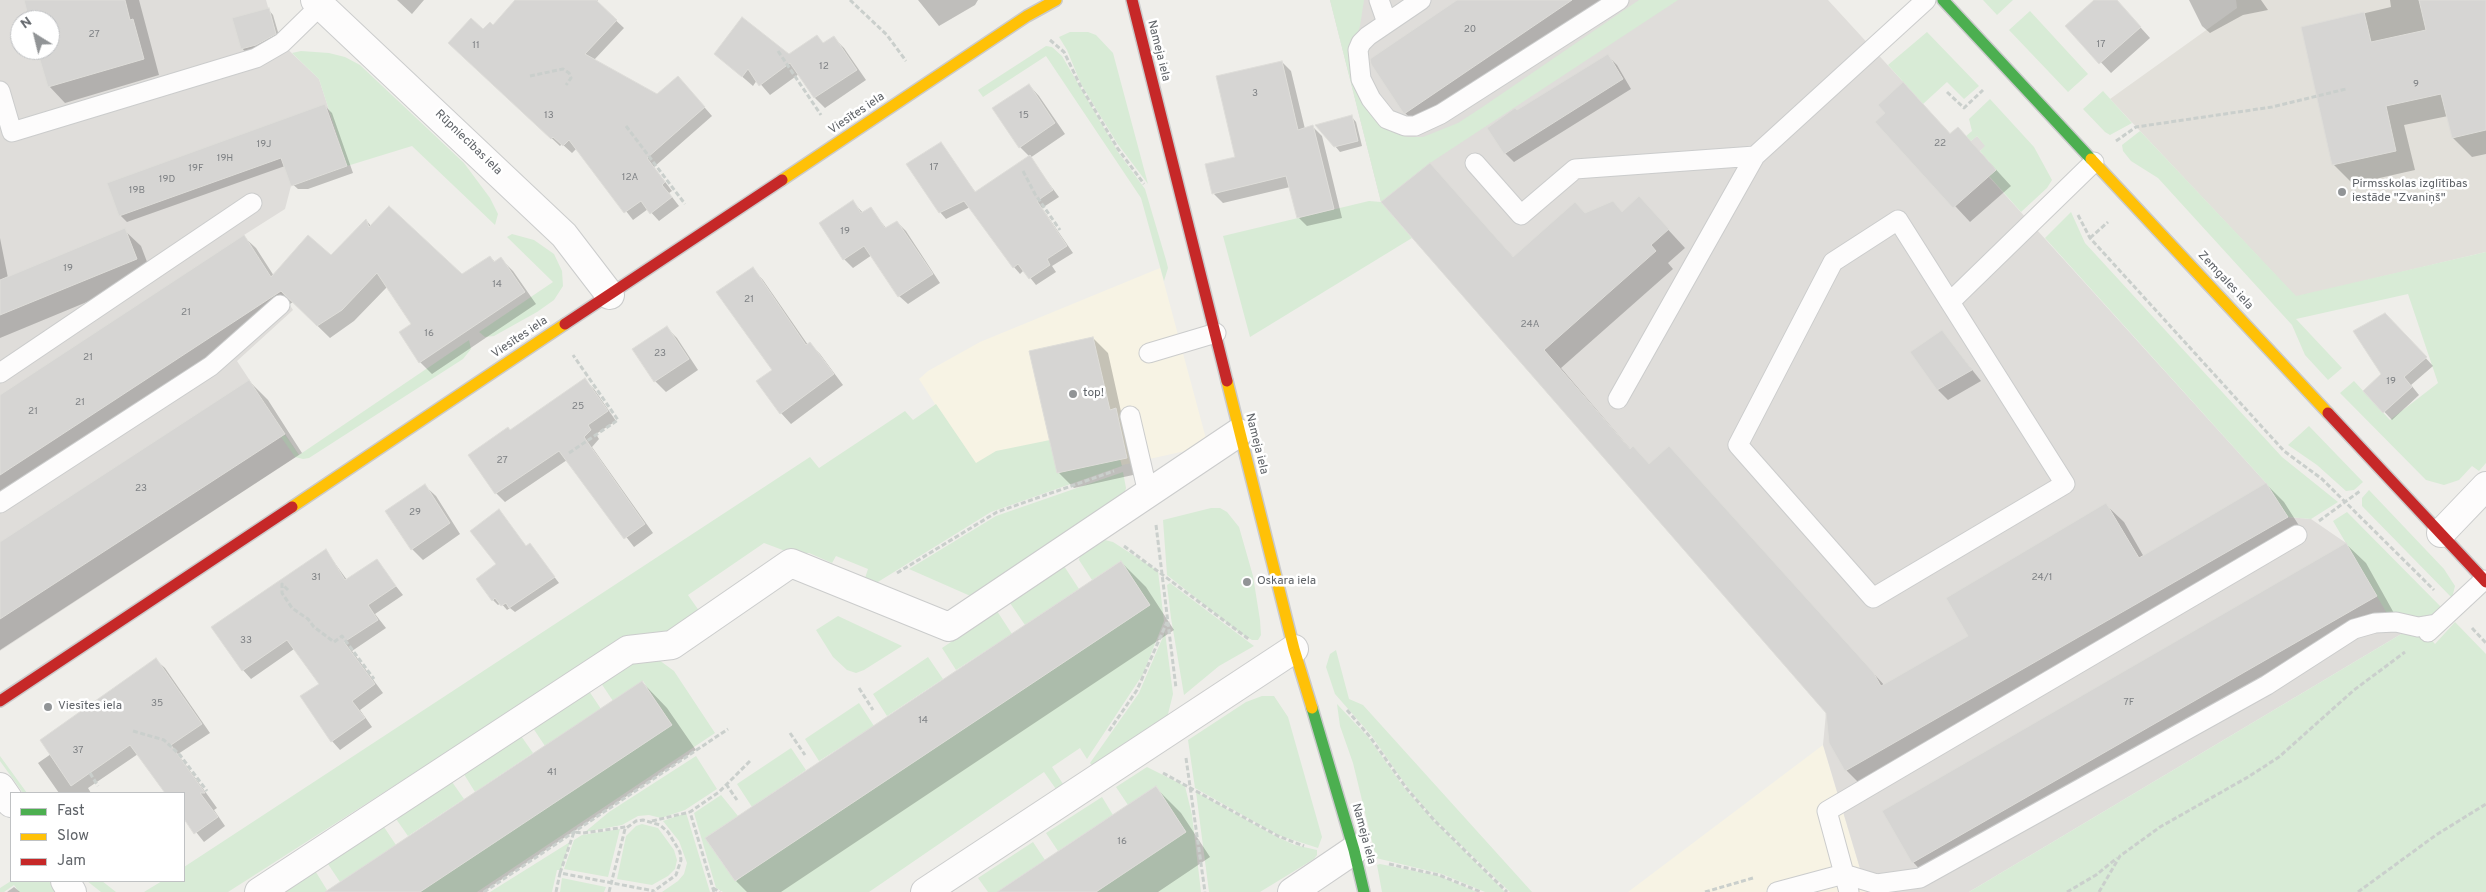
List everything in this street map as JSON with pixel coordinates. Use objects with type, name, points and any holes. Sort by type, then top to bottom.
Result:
[{"type":"street","name":"Viesītes iela","points":[[0,701],[1027,16],[1056,0]]},
{"type":"street","name":"Nameja iela","points":[[1132,0],[1216,333],[1238,433],[1294,649],[1354,850],[1364,892]]},
{"type":"street","name":"Zemgales iela","points":[[1942,0],[2485,581]]},
{"type":"street","name":"Rūpniecības iela","points":[[318,3],[564,235],[610,295]]},
{"type":"street","points":[[258,892],[628,650],[672,645],[791,563],[949,627],[1238,433]]},
{"type":"street","points":[[2441,533],[2486,486]]},
{"type":"street","points":[[926,892],[1129,756],[1294,649]]},
{"type":"street","points":[[0,787],[10,802]]},
{"type":"street","points":[[1292,892],[1354,850]]},
{"type":"lane","points":[[1379,0],[1387,23]]},
{"type":"lane","points":[[1421,0],[1361,43],[1358,58],[1360,74],[1368,94],[1387,119],[1396,124],[1414,126],[1441,114],[1619,0]]},
{"type":"lane","points":[[1618,399],[1755,156],[1926,0]]},
{"type":"lane","points":[[0,91],[12,132],[256,58],[282,43],[302,26],[318,3]]},
{"type":"lane","points":[[1475,163],[1521,215],[1575,169],[1755,156]]},
{"type":"lane","points":[[1950,302],[2094,162]]},
{"type":"lane","points":[[0,373],[252,203]]},
{"type":"lane","points":[[1898,220],[1950,302],[2065,484],[1873,598],[1738,445],[1833,262],[1898,220]]},
{"type":"lane","points":[[0,503],[212,366],[280,305]]},
{"type":"lane","points":[[1149,354],[1216,333]]},
{"type":"lane","points":[[1130,416],[1148,493]]},
{"type":"lane","points":[[1846,883],[1826,811],[2297,535]]},
{"type":"lane","points":[[1777,892],[1846,883],[1877,884],[1920,878],[2267,685],[2354,629],[2375,623],[2396,622],[2431,629],[2452,608],[2485,581]]},
{"type":"path","points":[[850,0],[887,35],[924,86]]},
{"type":"path","points":[[1044,37],[1054,42],[1064,52],[1080,85],[1118,148],[1145,186]]},
{"type":"path","points":[[778,51],[839,142]]},
{"type":"path","points":[[530,76],[563,69],[571,75],[570,81],[566,85]]},
{"type":"path","points":[[1947,92],[1964,108],[1986,88]]},
{"type":"path","points":[[2110,145],[2136,127],[2272,107],[2346,89]]},
{"type":"path","points":[[626,126],[686,204]]},
{"type":"path","points":[[1023,171],[1035,194],[1060,230]]},
{"type":"path","points":[[2066,190],[2090,238],[2284,451],[2322,479],[2347,502],[2486,643]]},
{"type":"path","points":[[569,453],[618,420],[570,352]]},
{"type":"path","points":[[864,593],[996,512],[1141,462]]},
{"type":"path","points":[[2297,535],[2347,502]]},
{"type":"path","points":[[1097,527],[1252,641],[1294,649]]},
{"type":"path","points":[[288,590],[282,584],[282,593],[292,608],[308,619],[314,627],[334,642],[342,636],[374,679]]},
{"type":"path","points":[[1105,738],[1137,690],[1167,621]]},
{"type":"path","points":[[2067,892],[2096,875],[2160,827],[2240,782],[2279,757],[2354,690],[2431,629]]},
{"type":"path","points":[[859,688],[873,710]]},
{"type":"path","points":[[1345,708],[1429,814],[1507,892]]},
{"type":"path","points":[[484,892],[728,729]]},
{"type":"path","points":[[133,731],[164,740],[180,755],[207,792]]},
{"type":"path","points":[[790,733],[805,755]]},
{"type":"path","points":[[1129,756],[1185,784],[1292,843],[1317,849],[1354,850],[1376,862],[1430,873],[1481,892]]},
{"type":"path","points":[[574,832],[583,833],[628,826],[636,821],[652,821],[690,812],[726,784],[750,761]]},
{"type":"path","points":[[90,773],[98,786]]},
{"type":"path","points":[[726,784],[737,800]]},
{"type":"path","points":[[2358,892],[2436,835],[2486,804]]},
{"type":"path","points":[[690,812],[713,890],[720,892]]},
{"type":"path","points":[[560,873],[654,891],[676,875],[681,860],[680,852],[668,832],[652,821]]},
{"type":"path","points":[[609,892],[622,836],[628,826]]},
{"type":"path","points":[[556,892],[560,873],[574,832]]},
{"type":"path","points":[[2099,892],[2120,856]]},
{"type":"shaded area","points":[[0,0],[266,0],[277,39],[319,79],[347,166],[291,186],[285,209],[244,235],[293,310],[237,361],[299,455],[0,651]]},
{"type":"shaded area","points":[[1330,0],[1828,0],[1950,133],[1958,127],[1971,141],[1977,136],[1986,146],[1980,151],[1996,170],[1989,177],[2266,483],[2288,517],[2311,519],[2346,543],[2418,624],[1969,892],[1867,892],[1823,745],[1826,713],[1381,202]]},
{"type":"shaded area","name":"Pirmsskolas izglītības iestāde \"Zvaniņš\"","points":[[2236,0],[2486,0],[2486,252],[2296,297],[2110,99],[2237,8]]},
{"type":"shaded area","points":[[1160,268],[1208,446],[992,494],[930,409],[935,404],[919,379],[928,371],[980,342]]},
{"type":"shaded area","points":[[1823,745],[1867,892],[1628,892]]},
{"type":"green space","points":[[1330,0],[1364,0],[1360,26],[1349,59],[1353,80],[1384,127],[1394,133],[1408,137],[1423,137],[1458,123],[1639,0],[1678,0],[1430,163],[1381,202]]},
{"type":"green space","points":[[1983,0],[2013,0],[1997,15]]},
{"type":"green space","points":[[2030,11],[2088,74],[2068,92],[2009,30]]},
{"type":"green space","points":[[1070,32],[1088,32],[1096,35],[1113,53],[1148,184],[1117,143],[1081,84],[1067,50],[1059,37]]},
{"type":"green space","points":[[1927,32],[1979,86],[1964,99],[1947,82],[1923,104],[1888,65]]},
{"type":"green space","points":[[1046,46],[1052,47],[1062,56],[1118,152],[1145,189],[1168,268],[1164,281],[1141,198],[1046,56],[983,97],[978,90]]},
{"type":"green space","points":[[301,51],[329,53],[345,57],[360,65],[464,163],[490,198],[498,214],[495,225],[412,146],[347,166],[319,79],[292,53]]},
{"type":"green space","points":[[2103,91],[2132,123],[2110,135],[2083,109]]},
{"type":"green space","points":[[1990,99],[2034,147],[2052,180],[2047,188],[2021,212],[1989,176],[1996,170],[1980,151],[1985,146],[1977,136],[1971,141],[1966,136],[1972,131],[1969,119]]},
{"type":"green space","points":[[2140,131],[2296,296],[2486,252],[2486,463],[2479,471],[2472,466],[2459,480],[2444,485],[2426,480],[2340,393],[2354,381],[2390,420],[2438,383],[2408,294],[2296,319],[2342,368],[2328,380],[2305,355],[2292,325],[2158,178],[2131,161],[2123,151],[2122,145]]},
{"type":"green space","points":[[1369,201],[1381,202],[1412,238],[1250,337],[1223,236]]},
{"type":"green space","points":[[2071,212],[2085,243],[2282,457],[2338,502],[2311,519],[2288,517],[2266,483],[2045,238]]},
{"type":"green space","points":[[512,234],[534,240],[554,254],[562,271],[563,286],[554,300],[537,312],[494,336],[485,337],[479,332],[553,282],[507,237]]},
{"type":"green space","points":[[469,340],[471,349],[463,359],[309,458],[295,457],[281,437],[285,435],[299,455]]},
{"type":"green space","points":[[936,404],[976,463],[996,451],[1050,440],[1058,473],[1120,459],[1122,466],[991,512],[873,585],[864,581],[868,569],[836,556],[832,563],[809,553],[796,555],[764,543],[688,595],[702,615],[674,634],[605,651],[228,892],[144,892],[160,882],[185,882],[185,866],[810,457],[819,468],[905,411],[913,420]]},
{"type":"green space","points":[[2309,426],[2363,482],[2354,490],[2346,491],[2317,465],[2288,445]]},
{"type":"green space","points":[[1123,472],[1126,488],[1124,495],[975,598],[909,569],[996,516]]},
{"type":"green space","points":[[2369,490],[2444,569],[2455,586],[2452,598],[2362,506],[2362,498]]},
{"type":"green space","points":[[1211,508],[1220,508],[1227,512],[1239,527],[1253,576],[1260,620],[1261,635],[1258,640],[1252,640],[1240,633],[1167,575],[1163,520]]},
{"type":"green space","points":[[2347,512],[2443,609],[2431,619],[2389,617],[2333,521]]},
{"type":"green space","points":[[1105,540],[1113,542],[1158,571],[1164,621],[1143,674],[1087,759],[1080,748],[1052,767],[1065,787],[1058,792],[1044,772],[869,892],[723,892],[716,888],[694,813],[721,795],[738,816],[705,838],[735,881],[1150,605],[1121,561],[1092,580],[1079,560],[1080,556]]},
{"type":"green space","points":[[1064,566],[1079,589],[1025,625],[1010,603]]},
{"type":"green space","points":[[1170,583],[1254,646],[1219,666],[1184,695],[1171,618],[1167,585]]},
{"type":"green space","points":[[997,611],[1012,634],[956,670],[942,648]]},
{"type":"green space","points":[[838,616],[902,646],[864,670],[856,673],[847,670],[833,657],[816,630]]},
{"type":"green space","points":[[2455,622],[2486,654],[2486,892],[1969,892],[2418,624],[2435,644]]},
{"type":"green space","points":[[1165,632],[1173,694],[1167,718],[1094,768],[1090,763],[1139,693]]},
{"type":"green space","points":[[1336,650],[1349,699],[1363,705],[1532,892],[1510,892],[1434,819],[1408,788],[1371,735],[1335,694],[1326,667],[1330,654]]},
{"type":"green space","points":[[928,657],[943,679],[887,716],[873,694]]},
{"type":"green space","points":[[659,660],[674,671],[715,733],[477,892],[420,892],[672,725],[643,681],[613,701],[599,680],[624,664]]},
{"type":"green space","points":[[587,688],[601,709],[545,746],[531,725]]},
{"type":"green space","points":[[1262,696],[1274,696],[1288,717],[1322,837],[1318,848],[1278,835],[1195,788],[1188,740],[1246,702]]},
{"type":"green space","points":[[859,703],[874,726],[819,761],[805,739]]},
{"type":"green space","points":[[1337,704],[1368,737],[1405,789],[1433,820],[1505,892],[1485,892],[1442,874],[1376,858],[1353,763],[1340,726]]},
{"type":"green space","points":[[519,733],[533,753],[475,792],[462,771]]},
{"type":"green space","points":[[791,748],[806,770],[752,807],[737,784]]},
{"type":"green space","points":[[0,756],[26,792],[22,792],[0,761]]},
{"type":"green space","points":[[696,756],[717,789],[685,810],[661,818],[649,815],[638,816],[622,825],[585,832],[609,812]]},
{"type":"green space","points":[[1147,767],[1185,786],[1192,815],[1201,892],[1096,892],[1186,832],[1156,786],[1128,805],[1116,787]]},
{"type":"green space","points":[[450,779],[464,799],[408,836],[394,816]]},
{"type":"green space","points":[[1196,792],[1277,837],[1295,845],[1317,850],[1317,855],[1314,859],[1260,892],[1209,892]]},
{"type":"green space","points":[[1102,797],[1113,815],[1058,851],[1046,833]]},
{"type":"green space","points":[[686,813],[710,892],[662,892],[678,881],[684,874],[687,863],[679,841],[663,821]]},
{"type":"green space","points":[[382,824],[396,845],[340,882],[326,861]]},
{"type":"green space","points":[[642,824],[658,828],[674,850],[677,860],[675,869],[668,876],[652,885],[617,879],[626,836],[636,826]]},
{"type":"green space","points":[[620,829],[608,877],[564,869],[574,840],[582,835]]},
{"type":"green space","points":[[570,842],[561,870],[557,870],[552,892],[490,892]]},
{"type":"green space","points":[[1033,842],[1045,860],[997,892],[988,892],[978,878]]},
{"type":"green space","points":[[1380,864],[1439,876],[1477,892],[1382,892],[1377,865]]},
{"type":"green space","points":[[314,869],[327,890],[325,892],[279,892]]},
{"type":"green space","points":[[562,878],[606,887],[604,892],[560,892]]},
{"type":"green space","points":[[10,882],[50,882],[56,892],[19,892],[14,885],[4,892],[0,892],[0,888]]},
{"type":"green space","points":[[88,882],[103,882],[116,892],[101,892]]},
{"type":"building","points":[[24,0],[125,0],[130,20],[133,19],[144,59],[48,87],[40,60],[60,60],[60,10],[26,10]]},
{"type":"building","points":[[515,0],[596,0],[617,20],[585,54],[657,94],[678,76],[705,107],[647,158],[665,182],[662,185],[672,197],[650,214],[641,201],[624,213],[569,140],[563,146],[553,137],[551,139],[448,43],[471,18],[483,29],[490,22],[493,25]]},
{"type":"building","points":[[1457,0],[1572,0],[1404,114],[1371,64],[1370,59]]},
{"type":"building","points":[[2094,0],[2117,0],[2141,27],[2099,64],[2065,26]]},
{"type":"building","points":[[2419,0],[2486,0],[2486,130],[2452,138],[2441,94],[2386,106],[2396,151],[2332,165],[2301,27],[2364,12],[2371,42],[2426,30]]},
{"type":"building","points":[[269,8],[276,34],[256,45],[241,49],[232,18]]},
{"type":"building","points":[[742,17],[789,54],[817,35],[823,43],[834,36],[857,70],[814,98],[790,63],[759,86],[748,69],[742,77],[714,54]]},
{"type":"building","points":[[1608,54],[1623,79],[1504,154],[1487,128],[1515,108],[1517,110]]},
{"type":"building","points":[[1282,61],[1298,130],[1313,125],[1334,209],[1297,218],[1286,176],[1212,194],[1205,164],[1235,157],[1216,76]]},
{"type":"building","points":[[1903,82],[1950,134],[1958,127],[1996,170],[1953,208],[1875,122],[1885,113],[1878,105]]},
{"type":"building","points":[[1029,84],[1055,123],[1019,148],[992,108]]},
{"type":"building","points":[[325,104],[347,166],[291,186],[281,158],[119,216],[107,183]]},
{"type":"building","points":[[1352,115],[1358,141],[1334,147],[1315,125]]},
{"type":"building","points":[[941,142],[975,192],[1030,155],[1053,190],[1037,201],[1067,246],[1047,259],[1050,265],[1029,279],[1018,264],[1013,268],[964,201],[939,213],[906,164]]},
{"type":"building","points":[[1430,163],[1513,257],[1575,202],[1585,213],[1613,201],[1622,212],[1639,196],[1669,229],[1651,245],[1656,251],[1544,350],[1630,449],[1633,446],[1649,464],[1669,446],[1873,672],[1881,686],[1968,636],[1946,598],[2106,503],[2139,558],[2266,483],[2288,517],[1845,771],[1829,743],[1826,713],[1381,202]]},
{"type":"building","points":[[853,200],[861,213],[871,207],[885,228],[897,221],[933,274],[898,297],[864,246],[843,260],[819,223]]},
{"type":"building","points":[[389,206],[462,274],[490,256],[494,262],[501,257],[525,292],[419,363],[399,332],[411,324],[377,273],[342,310],[317,326],[281,291],[0,475],[0,395],[244,235],[271,277],[308,235],[331,255],[366,219],[369,227]]},
{"type":"building","points":[[125,228],[137,259],[0,315],[0,280]]},
{"type":"building","points":[[753,267],[806,345],[810,342],[834,374],[780,414],[756,381],[772,370],[716,292]]},
{"type":"building","points":[[2385,313],[2427,357],[2404,377],[2412,387],[2383,413],[2363,391],[2381,374],[2353,331]]},
{"type":"building","points":[[667,326],[689,359],[654,382],[632,349]]},
{"type":"building","points":[[1942,330],[1972,370],[1937,390],[1910,352]]},
{"type":"building","name":"top!","points":[[1093,337],[1110,410],[1116,408],[1127,458],[1057,473],[1029,351]]},
{"type":"building","points":[[585,378],[608,411],[588,425],[591,430],[584,437],[645,524],[624,539],[559,451],[495,494],[468,455],[508,427],[510,430]]},
{"type":"building","points":[[249,380],[285,434],[0,619],[0,542]]},
{"type":"building","points":[[425,484],[450,523],[411,550],[385,511]]},
{"type":"building","points":[[499,509],[526,546],[530,543],[555,577],[509,608],[506,603],[501,606],[495,598],[492,601],[476,579],[496,564],[470,531]]},
{"type":"building","points":[[2346,543],[2377,596],[1912,863],[1882,811]]},
{"type":"building","points":[[326,549],[345,580],[377,559],[396,586],[368,605],[378,620],[344,642],[375,684],[352,701],[365,718],[331,742],[300,696],[319,684],[287,640],[242,671],[211,627]]},
{"type":"building","points":[[1121,561],[1150,605],[735,881],[705,838]]},
{"type":"building","points":[[156,658],[202,724],[171,745],[205,793],[200,793],[218,817],[194,834],[185,820],[185,792],[164,792],[130,745],[71,786],[40,740]]},
{"type":"building","points":[[642,681],[672,725],[420,892],[325,892]]},
{"type":"building","points":[[1156,786],[1186,832],[1096,892],[997,892]]},
{"type":"traffic: fast","points":[[1943,0],[2091,159]]},
{"type":"traffic: fast","points":[[1312,708],[1354,850],[1364,892]]},
{"type":"traffic: slow","points":[[782,180],[1027,16],[1056,0]]},
{"type":"traffic: slow","points":[[2091,159],[2328,413]]},
{"type":"traffic: slow","points":[[292,507],[565,324]]},
{"type":"traffic: slow","points":[[1227,381],[1294,649],[1312,708]]},
{"type":"traffic: jam","points":[[1132,0],[1227,381]]},
{"type":"traffic: jam","points":[[565,324],[782,180]]},
{"type":"traffic: jam","points":[[2328,413],[2486,582]]},
{"type":"traffic: jam","points":[[0,701],[292,507]]},
{"type":"place","name":"Pirmsskolas izglītības iestāde \"Zvaniņš\"","points":[[2342,192]]},
{"type":"place","name":"top!","points":[[1073,394]]},
{"type":"place","name":"Oskara iela","points":[[1247,582]]},
{"type":"place","name":"Viesītes iela","points":[[48,707]]}]
